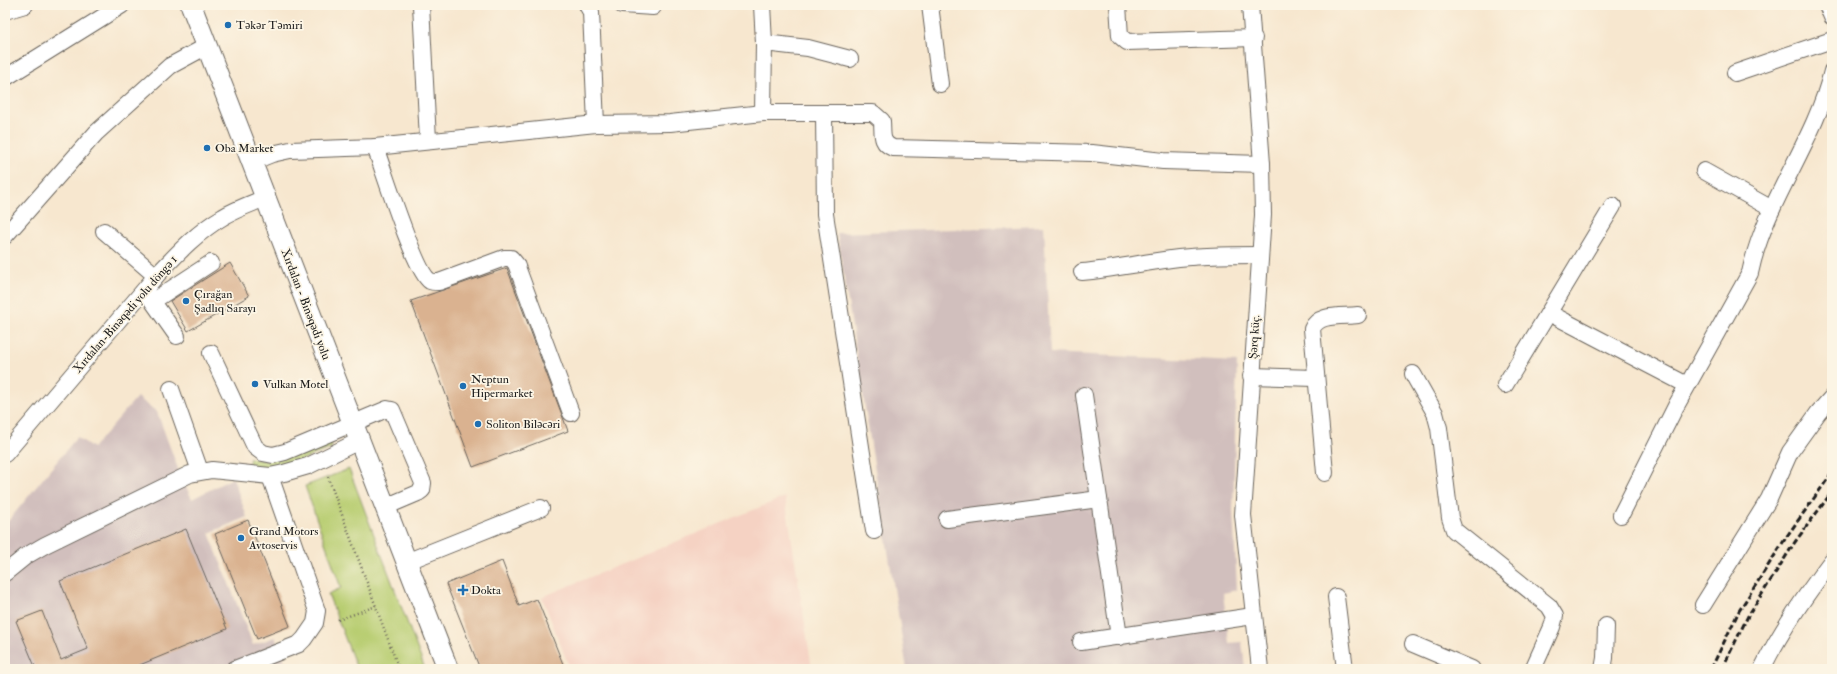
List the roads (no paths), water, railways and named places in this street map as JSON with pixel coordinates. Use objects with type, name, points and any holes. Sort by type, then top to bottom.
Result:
[{"type":"main road","name":"Xırdalan - Binəqədi yolu","points":[[191,5],[448,669]]},
{"type":"street","points":[[5,12],[25,5]]},
{"type":"street","points":[[5,78],[122,5]]},
{"type":"street","points":[[421,5],[428,140]]},
{"type":"street","points":[[587,5],[591,12],[596,124]]},
{"type":"street","points":[[622,5],[653,7]]},
{"type":"street","points":[[762,5],[764,43],[764,113]]},
{"type":"street","points":[[930,5],[940,84]]},
{"type":"street","points":[[1118,5],[1120,36],[1126,42],[1254,38]]},
{"type":"street","name":"Şərq küç.","points":[[1250,5],[1254,38],[1262,164],[1263,215],[1251,376],[1243,515],[1260,669]]},
{"type":"street","points":[[1827,5],[1832,17]]},
{"type":"street","points":[[1735,73],[1832,40]]},
{"type":"street","points":[[764,43],[808,48],[850,59]]},
{"type":"street","points":[[5,236],[96,133],[170,66],[207,46]]},
{"type":"street","points":[[1620,515],[1687,385],[1750,273],[1755,250],[1772,209],[1828,106],[1832,71]]},
{"type":"street","points":[[252,162],[272,154],[290,150],[375,147],[428,140],[596,124],[670,123],[764,113],[873,112],[882,121],[883,140],[886,146],[893,148],[1092,153],[1163,161],[1262,164]]},
{"type":"street","points":[[824,113],[825,214],[827,233],[874,531]]},
{"type":"street","points":[[375,147],[408,242],[424,276],[430,282],[439,282],[504,258],[511,258],[516,264],[571,413]]},
{"type":"street","points":[[1704,171],[1772,209]]},
{"type":"street","name":"Xırdalan-Binəqədi yolu döngə 1","points":[[5,454],[148,295],[156,276],[176,255],[205,230],[223,217],[265,198]]},
{"type":"street","points":[[1506,385],[1613,206]]},
{"type":"street","points":[[104,231],[156,276]]},
{"type":"street","points":[[1082,272],[1129,267],[1170,259],[1203,256],[1260,255]]},
{"type":"street","points":[[177,336],[148,295],[211,262]]},
{"type":"street","points":[[1549,312],[1687,385]]},
{"type":"street","points":[[1325,473],[1315,378],[1312,329],[1314,322],[1321,319],[1358,316]]},
{"type":"street","points":[[211,353],[255,447],[263,453],[273,455],[355,432]]},
{"type":"street","points":[[1412,374],[1435,413],[1440,428],[1450,518],[1454,530],[1549,606],[1555,616],[1552,627],[1533,669]]},
{"type":"street","points":[[1251,376],[1315,378]]},
{"type":"street","points":[[171,389],[200,471]]},
{"type":"street","points":[[1084,395],[1119,636]]},
{"type":"street","points":[[1703,605],[1769,499],[1790,452],[1818,413],[1832,397]]},
{"type":"street","points":[[5,573],[26,556],[45,545],[181,477],[200,471],[212,470],[270,476],[308,466],[387,410],[392,410],[396,415],[423,483],[422,490],[418,493],[385,507]]},
{"type":"street","points":[[235,669],[299,644],[310,632],[318,611],[270,476]]},
{"type":"street","points":[[947,519],[1099,498]]},
{"type":"street","points":[[406,562],[541,508]]},
{"type":"street","points":[[1762,669],[1777,639],[1792,615],[1830,568]]},
{"type":"street","points":[[1336,597],[1345,669]]},
{"type":"street","points":[[1081,642],[1253,616]]},
{"type":"street","points":[[1602,669],[1605,658],[1606,626]]},
{"type":"street","points":[[1413,644],[1472,669]]},
{"type":"railway","points":[[1711,669],[1739,611],[1787,536],[1832,473]]},
{"type":"railway","points":[[1722,669],[1748,616],[1795,542],[1832,492]]},
{"type":"place","name":"Təkər Təmiri","points":[[228,25]]},
{"type":"place","name":"Oba Market","points":[[207,148]]},
{"type":"place","name":"Çırağan Şadlıq Sarayı","points":[[186,301]]},
{"type":"place","name":"Vulkan Motel","points":[[255,384]]},
{"type":"place","name":"Neptun Hipermarket","points":[[463,386]]},
{"type":"place","name":"Soliton Biləcəri","points":[[478,424]]},
{"type":"place","name":"Grand Motors Avtoservis","points":[[241,538]]},
{"type":"place","name":"Dokta","points":[[463,590]]}]
